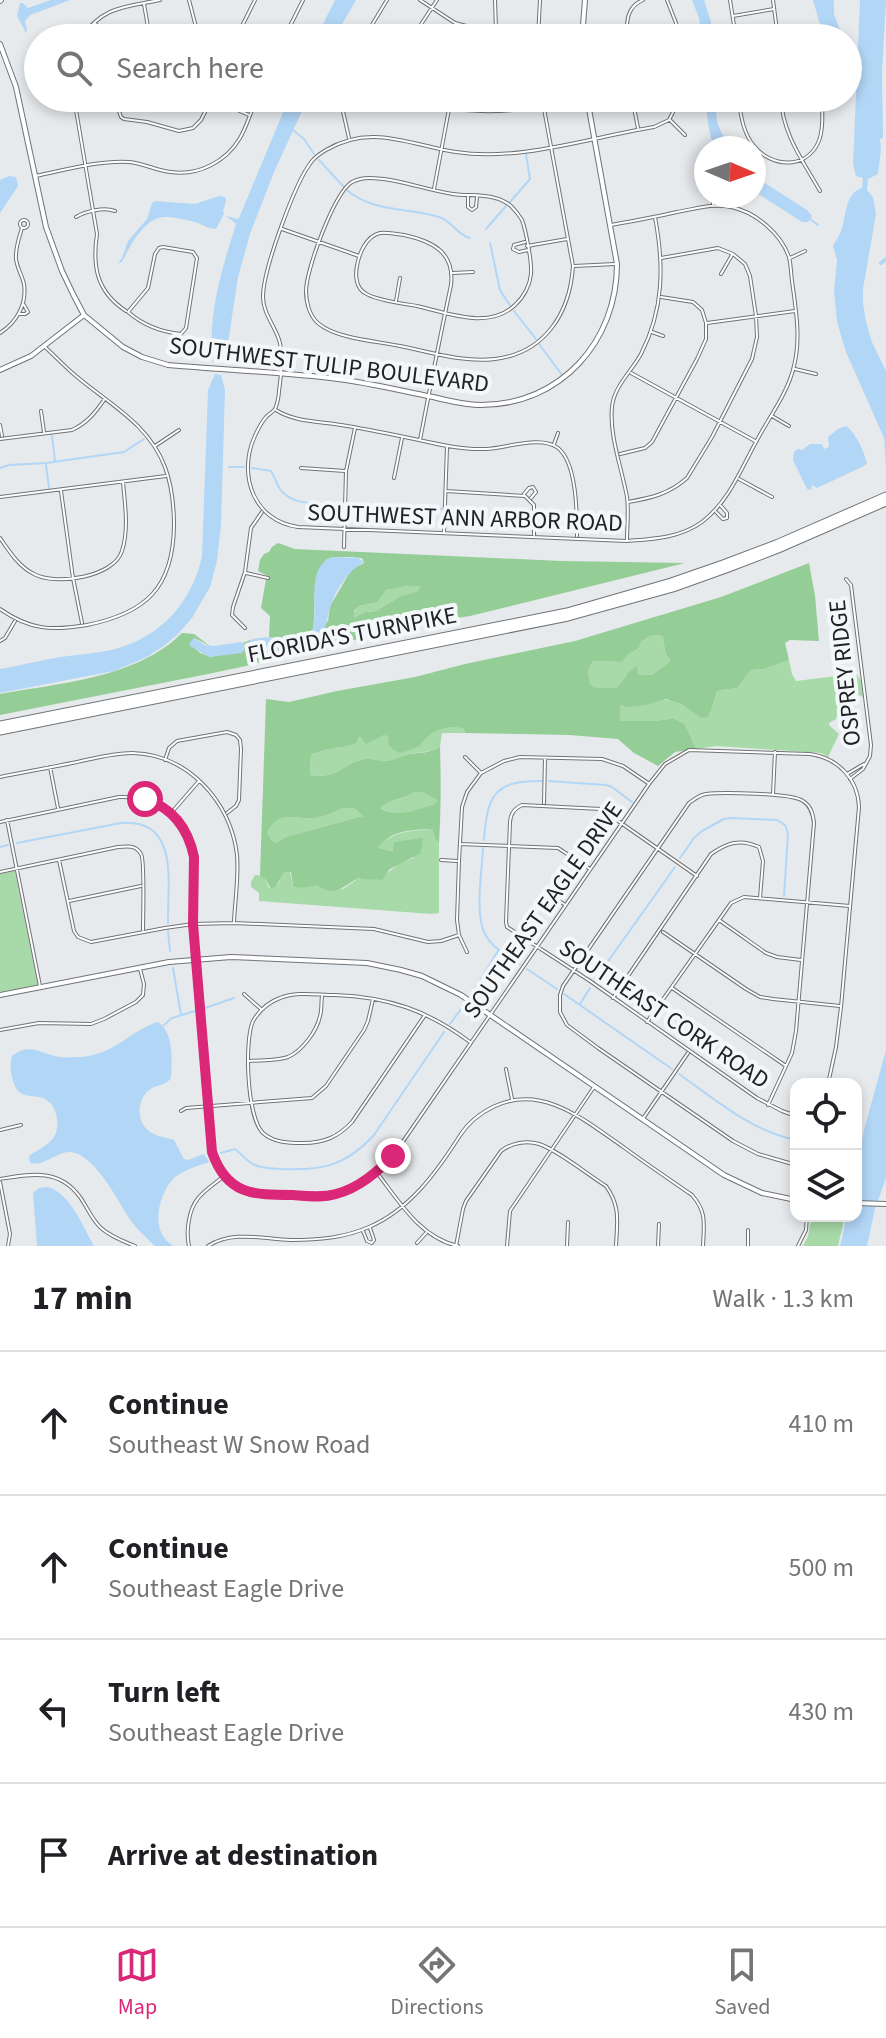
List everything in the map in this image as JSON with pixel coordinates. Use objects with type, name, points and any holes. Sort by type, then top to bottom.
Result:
[{"type":"highway","name":"FLORIDA'S TURNPIKE","points":[[0,728],[567,612],[723,564],[886,496]]},
{"type":"highway","name":"FLORIDA'S TURNPIKE","points":[[0,728],[568,617],[673,588],[726,569],[886,502]]},
{"type":"street","points":[[94,22],[112,10],[160,0]]},
{"type":"street","points":[[189,0],[195,24]]},
{"type":"street","points":[[242,24],[255,0]]},
{"type":"street","points":[[291,24],[303,0]]},
{"type":"street","points":[[372,24],[387,0]]},
{"type":"street","points":[[420,0],[459,24]]},
{"type":"street","points":[[421,24],[437,0]]},
{"type":"street","points":[[495,0],[496,24]]},
{"type":"street","points":[[538,24],[540,0]]},
{"type":"street","points":[[583,24],[585,0]]},
{"type":"street","points":[[628,24],[631,8],[643,0]]},
{"type":"street","points":[[667,0],[676,24]]},
{"type":"street","points":[[730,0],[734,24]]},
{"type":"street","points":[[773,0],[776,24]]},
{"type":"street","points":[[143,3],[147,24]]},
{"type":"street","points":[[733,16],[774,9]]},
{"type":"street","name":"SOUTHWEST TULIP BOULEVARD","points":[[0,44],[16,87],[46,227],[62,271],[84,315],[123,347],[168,365],[339,379],[469,404],[497,404],[529,396],[563,378],[586,357],[605,326],[616,290],[617,264],[589,112]]},
{"type":"street","points":[[76,112],[97,234],[94,267],[109,297],[128,312],[141,322],[158,330],[177,334],[183,332],[197,260],[195,253],[159,248],[148,288],[128,312]]},
{"type":"street","points":[[120,112],[124,119],[179,131],[193,128],[205,112]]},
{"type":"street","points":[[242,112],[249,115]]},
{"type":"street","points":[[35,176],[109,162],[131,162],[171,172],[203,170],[220,160],[242,137],[250,112]]},
{"type":"street","points":[[343,112],[349,138]]},
{"type":"street","points":[[434,190],[448,112]]},
{"type":"street","points":[[420,440],[429,397],[437,353],[445,312],[452,281],[452,273],[447,259],[432,243],[399,234],[380,233],[363,247],[356,277],[366,294],[396,302],[445,312],[484,319],[511,309],[519,302],[528,285],[531,274],[521,218],[497,198],[372,178],[348,185],[340,194],[319,242],[307,279],[306,294],[315,322],[338,334],[437,353],[473,360],[515,354],[534,344],[548,333],[566,305],[573,266],[544,112]]},
{"type":"street","points":[[635,112],[638,129]]},
{"type":"street","points":[[245,628],[232,615],[233,607],[245,572],[251,528],[263,511],[250,487],[250,454],[263,421],[275,409],[279,393],[280,341],[267,315],[263,298],[268,265],[280,229],[300,180],[313,159],[349,138],[393,139],[459,153],[485,154],[551,147],[654,127],[669,120],[673,112]]},
{"type":"street","points":[[741,112],[743,125],[754,147],[767,158],[778,162],[802,159],[811,152],[818,142],[821,112]]},
{"type":"street","points":[[781,112],[786,132],[820,191]]},
{"type":"street","points":[[669,120],[685,135]]},
{"type":"street","points":[[468,195],[468,207],[472,210],[476,207],[477,196]]},
{"type":"street","name":"SOUTHWEST ANN ARBOR ROAD","points":[[611,225],[702,208]]},
{"type":"street","name":"SOUTHWEST ANN ARBOR ROAD","points":[[263,511],[292,526],[627,541],[666,538],[701,523],[720,505],[738,478],[786,389],[794,369],[798,342],[789,259],[782,243],[762,222],[734,208]]},
{"type":"street","points":[[76,217],[93,211],[115,211]]},
{"type":"street","points":[[627,541],[628,502],[612,427],[612,407],[615,393],[630,372],[651,331],[660,297],[661,258],[655,217]]},
{"type":"street","points":[[0,333],[10,326],[23,304],[24,287],[16,253],[22,228]]},
{"type":"street","points":[[280,229],[359,256]]},
{"type":"street","points":[[527,246],[568,239]]},
{"type":"street","points":[[628,502],[652,498],[675,488],[687,478],[752,359],[757,337],[750,276],[745,264],[733,254],[718,248],[661,258]]},
{"type":"street","points":[[789,259],[805,251]]},
{"type":"street","points":[[721,274],[733,254]]},
{"type":"street","points":[[573,266],[617,264]]},
{"type":"street","points":[[452,273],[473,272]]},
{"type":"street","points":[[396,302],[400,278]]},
{"type":"street","points":[[618,454],[645,448],[652,442],[706,339],[702,310],[693,302],[660,297]]},
{"type":"street","points":[[19,314],[28,312],[23,304]]},
{"type":"street","points":[[706,323],[797,311]]},
{"type":"street","points":[[0,370],[31,356],[84,315]]},
{"type":"street","points":[[651,331],[663,336]]},
{"type":"street","points":[[0,609],[16,620],[45,629],[119,617],[153,594],[170,564],[174,544],[171,488],[155,446],[132,418],[73,374],[45,346]]},
{"type":"street","points":[[794,369],[816,374]]},
{"type":"street","points":[[630,372],[756,441]]},
{"type":"street","points":[[0,425],[2,438],[72,430],[94,415],[105,399]]},
{"type":"street","points":[[275,409],[288,418],[355,427],[447,446],[485,449],[534,442],[553,445],[561,450],[568,463],[575,491],[577,539]]},
{"type":"street","points":[[41,411],[45,433]]},
{"type":"street","points":[[771,416],[789,426]]},
{"type":"street","points":[[344,547],[346,471],[355,427]]},
{"type":"street","points":[[155,446],[179,430]]},
{"type":"street","points":[[553,445],[558,433]]},
{"type":"street","points":[[394,478],[402,436]]},
{"type":"street","points":[[444,532],[447,446]]},
{"type":"street","points":[[301,468],[346,471]]},
{"type":"street","points":[[0,497],[167,476]]},
{"type":"street","points":[[738,478],[772,497]]},
{"type":"street","points":[[0,538],[11,555],[33,574],[48,579],[73,578],[108,569],[122,553],[126,521],[123,482]]},
{"type":"street","points":[[524,495],[529,488],[535,488],[535,494],[530,499]]},
{"type":"street","points":[[61,490],[83,625]]},
{"type":"street","points":[[446,491],[524,495],[530,499],[535,511],[534,537]]},
{"type":"street","name":"SOUTHWEST ANN ARBOR ROAD","points":[[715,511],[723,519],[727,518],[720,505]]},
{"type":"street","points":[[245,572],[268,578]]},
{"type":"street","name":"OSPREY RIDGE","points":[[846,579],[851,585],[871,737],[871,751],[866,764],[850,779]]},
{"type":"street","points":[[0,641],[16,620]]},
{"type":"street","points":[[165,760],[169,748],[177,741],[227,732],[236,735],[241,744],[239,800],[226,814]]},
{"type":"street","name":"SOUTHEAST EAGLE DRIVE","points":[[224,1176],[238,1189],[254,1194],[318,1196],[344,1191],[377,1173],[393,1156],[649,784],[665,764],[689,750],[822,756],[836,763],[847,774],[858,796],[841,1007],[829,1078]]},
{"type":"street","points":[[773,795],[775,752]]},
{"type":"street","points":[[0,777],[124,754],[165,760],[189,772],[211,793],[226,814],[237,855],[234,923]]},
{"type":"street","points":[[465,757],[481,773]]},
{"type":"street","points":[[467,952],[459,935],[457,903],[462,807],[467,792],[481,773],[520,757],[602,759],[623,766],[649,784]]},
{"type":"street","points":[[544,804],[545,758]]},
{"type":"street","name":"OSPREY RIDGE","points":[[847,774],[866,764]]},
{"type":"street","points":[[50,767],[58,809]]},
{"type":"street","points":[[857,768],[860,772]]},
{"type":"street","points":[[171,813],[200,781]]},
{"type":"street","points":[[768,1105],[792,1053],[813,816],[807,804],[794,796],[701,795],[689,803],[563,986],[560,1012],[567,1025],[598,1048],[745,1148],[790,1164]]},
{"type":"street","points":[[0,822],[131,797],[156,802],[171,813],[182,824],[192,846],[193,924],[212,1152],[224,1176],[191,1207],[187,1237],[189,1246]]},
{"type":"street","name":"SOUTHEAST CORK ROAD","points":[[697,876],[597,808],[522,805],[511,814],[507,927],[768,1105],[790,1114]]},
{"type":"street","points":[[7,820],[41,987]]},
{"type":"street","points":[[613,998],[711,854],[725,844],[739,841],[759,847],[762,854],[760,898]]},
{"type":"street","points":[[460,844],[558,848],[591,870]]},
{"type":"street","points":[[0,872],[118,847],[134,847],[143,857],[143,931]]},
{"type":"street","points":[[59,860],[74,931],[84,941],[193,924],[234,923],[374,929],[428,942],[459,935]]},
{"type":"street","points":[[441,860],[459,861]]},
{"type":"street","points":[[67,901],[142,886]]},
{"type":"street","points":[[547,894],[565,905]]},
{"type":"street","points":[[647,1022],[727,907],[738,899],[851,906]]},
{"type":"street","points":[[719,919],[766,953],[802,960]]},
{"type":"street","points":[[661,930],[760,997],[841,1007]]},
{"type":"street","points":[[0,995],[196,959],[231,957],[350,961],[387,966],[461,995],[735,1182],[762,1193],[790,1199]]},
{"type":"street","points":[[0,1030],[39,1023],[91,1024],[104,1019],[143,995],[140,968]]},
{"type":"street","points":[[672,988],[787,1067]]},
{"type":"street","points":[[244,994],[261,1010]]},
{"type":"street","points":[[425,1015],[352,1122],[340,1133],[312,1143],[274,1140],[257,1126],[247,1044],[250,1031],[261,1010],[288,995],[373,999],[401,1005],[425,1015],[451,1028],[471,1043]]},
{"type":"street","points":[[249,1061],[284,1058],[301,1048],[321,1015],[322,995]]},
{"type":"street","points":[[181,1111],[186,1108],[312,1098],[326,1086],[364,1030],[373,999]]},
{"type":"street","points":[[642,1120],[689,1052]]},
{"type":"street","points":[[506,1069],[512,1100]]},
{"type":"street","points":[[507,1246],[510,1211],[594,1086]]},
{"type":"street","points":[[208,1246],[226,1237],[324,1239],[370,1227],[403,1207],[421,1190],[473,1120],[493,1107],[512,1100],[542,1100],[576,1114],[692,1195],[704,1214],[703,1246]]},
{"type":"street","points":[[0,1130],[21,1125]]},
{"type":"street","points":[[377,1173],[427,1232],[457,1246],[466,1201],[501,1151],[521,1143],[538,1143],[606,1186],[617,1208],[616,1246]]},
{"type":"street","points":[[8,1246],[10,1234],[0,1180],[43,1174],[65,1182],[99,1227],[135,1246]]},
{"type":"street","points":[[862,1203],[885,1204]]},
{"type":"street","points":[[567,1246],[568,1222]]},
{"type":"street","points":[[798,1246],[807,1222]]},
{"type":"street","points":[[658,1246],[659,1224]]},
{"type":"street","points":[[362,1230],[367,1241],[372,1243],[370,1227]]},
{"type":"street","points":[[748,1230],[748,1246]]},
{"type":"street","points":[[417,1243],[427,1232]]},
{"type":"green space","points":[[278,543],[295,549],[561,561],[685,563],[417,628],[291,652],[251,665],[0,715],[0,694],[72,682],[120,669],[164,648],[182,633],[194,634],[210,646],[194,638],[190,644],[200,653],[212,657],[250,640],[252,649],[259,651],[312,638],[328,621],[330,606],[350,572],[364,563],[362,558],[327,559],[321,566],[316,583],[313,629],[298,638],[275,638],[269,637],[270,616],[261,608],[266,579],[270,577],[258,571],[260,560]],"holes":[[[421,586],[418,591],[354,618],[354,611],[359,606],[377,602],[386,590]]]},
{"type":"green space","points":[[809,563],[819,641],[790,640],[785,643],[789,660],[751,670],[737,688],[717,691],[708,717],[701,718],[681,704],[666,699],[646,705],[620,705],[620,721],[673,718],[685,724],[696,749],[675,752],[658,766],[634,753],[618,739],[465,733],[464,729],[452,727],[433,733],[420,746],[401,753],[388,744],[389,737],[384,735],[366,744],[361,737],[356,744],[311,754],[310,775],[334,773],[365,759],[387,761],[440,747],[439,843],[432,829],[395,834],[378,848],[393,851],[394,842],[423,838],[421,853],[390,869],[382,880],[359,878],[334,891],[317,885],[293,886],[291,872],[284,872],[271,889],[260,876],[266,699],[289,702],[415,677],[575,641],[721,597]],"holes":[[[659,635],[663,637],[670,661],[652,675],[638,675],[637,665],[616,688],[590,685],[588,670],[593,661],[622,662],[639,648],[641,642]],[[423,792],[437,800],[434,804],[407,812],[380,808]],[[354,808],[363,816],[285,837],[276,843],[267,832],[272,824],[285,817],[313,818]]]},
{"type":"green space","points":[[422,586],[418,591],[401,596],[376,611],[354,618],[359,606],[369,604],[386,590]]},
{"type":"green space","points":[[650,636],[663,637],[670,661],[652,675],[637,675],[637,665],[616,688],[590,686],[588,670],[593,661],[622,662],[639,648],[640,643]]},
{"type":"green space","points":[[789,660],[796,681],[857,675],[861,681],[863,697],[845,697],[846,704],[839,709],[836,719],[829,723],[839,734],[828,757],[821,753],[716,746],[696,749],[685,724],[673,718],[619,721],[620,705],[633,706],[660,700],[676,702],[701,718],[712,708],[717,691],[737,688],[751,670]]},
{"type":"green space","points":[[456,725],[465,733],[442,733],[440,747],[431,751],[387,761],[365,759],[334,773],[310,775],[311,754],[356,744],[358,738],[362,737],[367,743],[384,735],[420,746],[440,729]]},
{"type":"green space","points":[[414,792],[423,792],[437,799],[434,804],[406,812],[386,811],[379,807],[406,797]]},
{"type":"green space","points":[[354,808],[363,816],[285,837],[276,843],[267,832],[272,824],[284,817],[313,818]]},
{"type":"green space","points":[[432,829],[439,843],[439,913],[259,901],[259,893],[251,887],[255,875],[264,878],[269,888],[278,884],[283,872],[290,872],[293,886],[322,885],[343,889],[359,878],[386,874],[401,862],[414,858],[394,842],[394,851],[377,848],[383,842],[402,833]]},
{"type":"green space","points":[[15,871],[38,985],[0,993],[0,874]]},
{"type":"green space","points":[[811,1222],[844,1222],[838,1246],[803,1246]]},
{"type":"water","points":[[51,0],[70,0],[30,15],[24,29],[17,16],[20,3],[28,8]]},
{"type":"water","points":[[335,0],[356,0],[342,24],[323,24]]},
{"type":"water","points":[[692,0],[704,0],[711,24],[700,24]]},
{"type":"water","points":[[813,0],[834,0],[838,24],[820,24]]},
{"type":"water","points":[[860,0],[886,0],[882,73],[883,138],[880,139],[878,174],[868,179],[867,190],[873,197],[876,214],[863,303],[872,342],[886,371],[886,468],[884,438],[846,352],[837,322],[834,291],[837,260],[833,246],[841,231],[850,199],[862,188],[863,178],[856,176],[853,164],[855,112],[862,112],[862,24],[859,24]]},
{"type":"water","points":[[283,112],[302,112],[250,234],[238,277],[226,356],[222,362],[213,362],[214,310],[236,224],[226,216],[239,218]]},
{"type":"water","points":[[707,112],[716,112],[723,136],[711,136]]},
{"type":"water","points":[[16,177],[18,186],[0,213],[0,180]]},
{"type":"water","points":[[766,184],[807,210],[812,216],[808,222],[802,222],[766,199]]},
{"type":"water","points":[[225,197],[226,201],[224,214],[216,229],[179,218],[153,220],[132,243],[122,262],[118,263],[128,241],[147,219],[155,201],[195,204]]},
{"type":"water","points":[[215,374],[221,375],[225,390],[221,525],[210,587],[192,618],[165,645],[147,657],[114,671],[0,693],[0,669],[128,645],[158,628],[181,605],[202,557],[208,390]]},
{"type":"water","points":[[846,426],[859,443],[867,464],[817,488],[812,485],[811,490],[807,489],[793,460],[794,452],[810,444],[822,444],[824,449],[829,447],[828,437]]},
{"type":"water","points":[[332,557],[358,558],[364,562],[348,575],[339,588],[321,634],[277,648],[252,650],[250,640],[296,637],[312,631],[315,580],[323,563]]},
{"type":"water","points":[[194,638],[205,645],[214,646],[241,642],[244,650],[242,653],[209,657],[190,646]]},
{"type":"water","points":[[158,1022],[169,1040],[171,1078],[145,1094],[140,1110],[142,1122],[152,1133],[174,1140],[184,1159],[204,1154],[209,1162],[174,1178],[162,1198],[158,1215],[160,1230],[173,1246],[155,1246],[141,1233],[97,1170],[80,1155],[66,1152],[41,1163],[30,1163],[29,1156],[45,1146],[56,1133],[57,1117],[49,1102],[24,1095],[16,1088],[11,1068],[12,1056],[25,1050],[62,1057],[92,1055]]},
{"type":"water","points":[[886,1050],[886,1178],[867,1246],[840,1246],[846,1222],[862,1222],[864,1130]]},
{"type":"water","points":[[47,1187],[69,1203],[94,1246],[37,1246],[33,1193]]},
{"type":"waterway","points":[[293,130],[314,154]]},
{"type":"waterway","points":[[510,202],[530,179],[526,154]]},
{"type":"waterway","points":[[319,160],[343,186]]},
{"type":"waterway","points":[[347,190],[379,206],[439,217],[470,238]]},
{"type":"waterway","points":[[486,229],[506,206]]},
{"type":"waterway","points":[[810,219],[818,225]]},
{"type":"waterway","points":[[490,243],[500,290],[511,307]]},
{"type":"waterway","points":[[881,263],[886,259]]},
{"type":"waterway","points":[[514,311],[536,339]]},
{"type":"waterway","points":[[539,344],[562,375]]},
{"type":"waterway","points":[[52,436],[55,461]]},
{"type":"waterway","points":[[0,468],[124,452],[144,439]]},
{"type":"waterway","points":[[46,465],[49,488]]},
{"type":"waterway","points":[[229,467],[244,467]]},
{"type":"waterway","points":[[252,468],[271,471],[280,489],[292,499],[341,504]]},
{"type":"waterway","points":[[350,504],[442,509]]},
{"type":"waterway","points":[[484,840],[488,812],[496,794],[513,784],[542,781]]},
{"type":"waterway","points":[[549,781],[606,785],[632,802]]},
{"type":"waterway","points":[[680,858],[694,838],[724,819],[777,820],[785,825],[788,833],[784,896]]},
{"type":"waterway","points":[[17,843],[121,823],[140,824],[154,831],[167,857],[168,923]]},
{"type":"waterway","points":[[0,847],[8,845]]},
{"type":"waterway","points":[[483,848],[480,881],[482,927],[493,945],[520,964]]},
{"type":"waterway","points":[[594,981],[675,867]]},
{"type":"waterway","points":[[168,931],[170,951]]},
{"type":"waterway","points":[[471,995],[498,951]]},
{"type":"waterway","points":[[173,968],[181,1015]]},
{"type":"waterway","points":[[527,969],[557,989]]},
{"type":"waterway","points":[[580,1004],[590,988]]},
{"type":"waterway","points":[[564,994],[672,1069]]},
{"type":"waterway","points":[[205,1008],[234,998]]},
{"type":"waterway","points":[[450,1024],[464,1005]]},
{"type":"waterway","points":[[164,1025],[172,1018],[195,1011]]},
{"type":"waterway","points":[[221,1153],[235,1149],[255,1165],[281,1169],[308,1169],[343,1160],[374,1135],[444,1032]]},
{"type":"waterway","points":[[679,1074],[749,1122],[790,1138]]},
{"type":"route","points":[[145,799],[156,802],[171,813],[182,824],[192,846],[193,924],[212,1152],[224,1176],[238,1189],[254,1194],[335,1194],[377,1173],[393,1156]]}]
